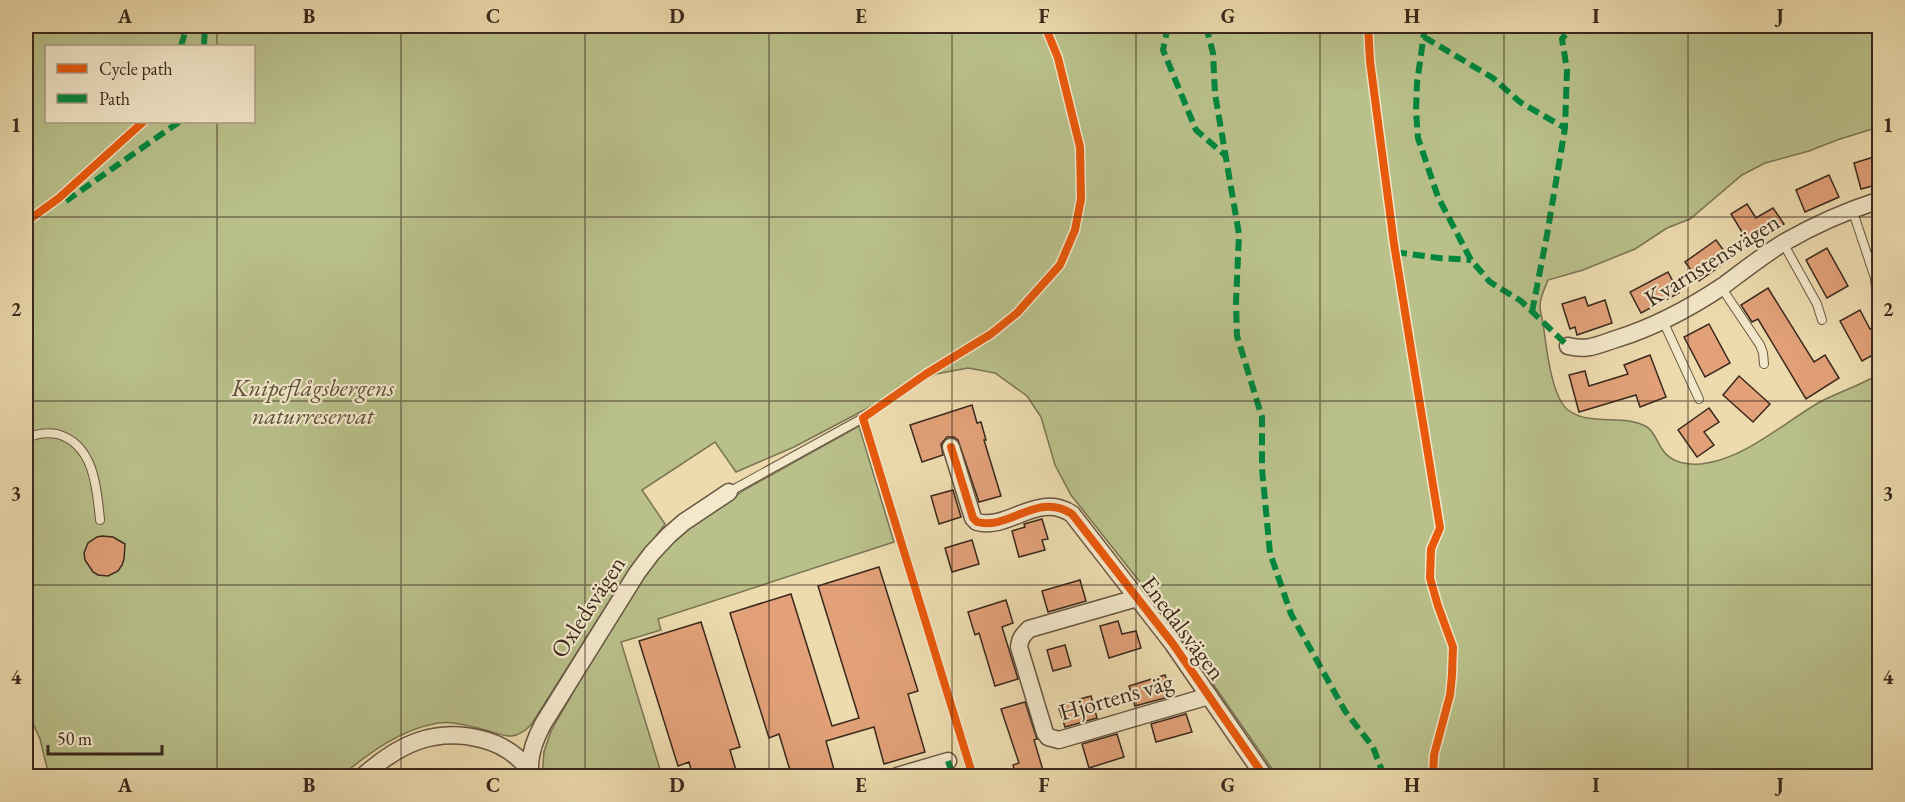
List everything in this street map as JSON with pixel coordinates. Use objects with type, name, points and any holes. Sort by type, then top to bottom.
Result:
[{"type":"street","name":"Kvarnstensvägen","points":[[1568,346],[1583,350],[1634,334],[1663,321],[1721,287],[1783,243],[1808,229],[1852,209],[1880,200]]},
{"type":"street","name":"Enedalsvägen","points":[[951,447],[976,522],[988,524],[1044,507],[1063,508],[1072,514],[1209,696],[1264,777]]},
{"type":"street","name":"Oxledsvägen","points":[[531,774],[532,749],[543,724],[637,573],[669,535],[684,522],[729,492]]},
{"type":"street","name":"Hjortens väg","points":[[1137,598],[1029,629],[1023,634],[1019,647],[1045,733],[1048,737],[1059,740],[1209,696]]},
{"type":"street","points":[[363,777],[393,754],[415,742],[429,737],[455,734],[500,745],[513,752],[531,774]]},
{"type":"street","points":[[897,777],[948,761]]},
{"type":"lane","points":[[1852,209],[1875,278],[1877,299]]},
{"type":"lane","points":[[1783,243],[1817,303],[1822,320]]},
{"type":"lane","points":[[1721,287],[1760,345],[1764,364]]},
{"type":"lane","points":[[1663,321],[1699,399]]},
{"type":"lane","points":[[729,492],[863,418]]},
{"type":"lane","points":[[26,439],[44,432],[59,435],[71,440],[82,451],[95,478],[100,520]]},
{"type":"green space","name":"Knipeflågsbergens naturreservat","points":[[26,26],[1879,26],[1879,127],[1809,151],[1765,163],[1742,175],[1690,219],[1667,228],[1635,249],[1583,270],[1548,280],[1540,306],[1553,382],[1557,394],[1568,410],[1586,418],[1628,421],[1647,427],[1666,454],[1682,463],[1707,463],[1736,454],[1818,403],[1879,374],[1879,776],[1277,776],[1158,605],[1071,495],[1055,465],[1041,417],[1027,396],[995,373],[968,368],[936,374],[794,447],[736,472],[715,442],[642,490],[665,524],[619,586],[531,725],[518,735],[506,736],[451,723],[424,726],[386,743],[341,776],[49,776],[40,739],[26,708]]},
{"type":"green space","points":[[859,426],[894,542],[658,619],[661,630],[621,642],[662,776],[542,776],[544,752],[551,731],[615,620],[662,551],[686,530],[746,489]]},
{"type":"building","points":[[1880,155],[1880,184],[1861,189],[1854,163]]},
{"type":"building","points":[[1829,175],[1839,197],[1805,212],[1796,190]]},
{"type":"building","points":[[1747,204],[1756,218],[1773,208],[1784,224],[1750,245],[1731,214]]},
{"type":"building","points":[[1716,240],[1730,259],[1699,281],[1685,262]]},
{"type":"building","points":[[1827,248],[1848,286],[1827,298],[1806,260]]},
{"type":"building","points":[[1668,272],[1679,293],[1641,313],[1630,292]]},
{"type":"building","points":[[1768,288],[1814,362],[1825,355],[1839,378],[1806,399],[1758,319],[1752,322],[1741,305]]},
{"type":"building","points":[[1585,297],[1588,306],[1605,300],[1612,323],[1577,335],[1575,327],[1570,329],[1562,304]]},
{"type":"building","points":[[1860,310],[1870,329],[1880,324],[1880,351],[1862,361],[1840,321]]},
{"type":"building","points":[[1709,324],[1730,363],[1705,377],[1684,337]]},
{"type":"building","points":[[1650,355],[1666,397],[1640,407],[1636,395],[1579,412],[1569,375],[1585,371],[1589,386],[1628,374],[1624,365]]},
{"type":"building","points":[[1739,376],[1770,404],[1753,422],[1723,395]]},
{"type":"building","points":[[972,405],[977,423],[981,422],[986,440],[984,440],[1001,496],[979,502],[958,440],[954,437],[947,437],[941,444],[943,455],[922,462],[910,425]]},
{"type":"building","points":[[1709,408],[1719,422],[1704,432],[1714,445],[1697,457],[1678,430]]},
{"type":"building","points":[[953,490],[961,517],[939,524],[931,496]]},
{"type":"building","points":[[1042,519],[1048,539],[1042,540],[1045,550],[1019,557],[1012,531],[1025,527],[1024,524]]},
{"type":"building","points":[[102,536],[113,537],[125,544],[122,565],[118,571],[108,576],[93,572],[85,560],[84,553],[88,543]]},
{"type":"building","points":[[972,540],[979,564],[952,572],[945,548]]},
{"type":"building","points":[[879,567],[918,691],[908,694],[925,752],[884,764],[874,727],[826,741],[836,777],[792,777],[779,734],[769,738],[730,613],[791,594],[832,726],[859,718],[818,586]]},
{"type":"building","points":[[1080,580],[1086,601],[1048,612],[1042,591]]},
{"type":"building","points":[[1006,600],[1013,623],[1002,627],[1018,679],[995,686],[979,633],[975,635],[968,612]]},
{"type":"building","points":[[1118,621],[1122,634],[1136,631],[1141,648],[1109,658],[1100,626]]},
{"type":"building","points":[[701,622],[740,747],[730,750],[738,777],[693,777],[689,762],[678,766],[639,641]]},
{"type":"building","points":[[1065,645],[1071,666],[1053,671],[1047,650]]},
{"type":"building","points":[[1165,675],[1172,696],[1135,706],[1129,686]]},
{"type":"building","points":[[1091,696],[1097,718],[1065,727],[1058,705]]},
{"type":"building","points":[[1025,702],[1037,739],[1034,740],[1045,777],[1016,777],[1013,765],[1019,763],[1001,709]]},
{"type":"building","points":[[1186,714],[1192,732],[1156,742],[1151,724]]},
{"type":"building","points":[[1117,734],[1124,757],[1089,768],[1082,744]]},
{"type":"marked path","points":[[181,45],[187,26]]},
{"type":"marked path","points":[[204,45],[205,26]]},
{"type":"marked path","points":[[1168,26],[1163,50],[1196,130],[1226,156]]},
{"type":"marked path","points":[[1206,26],[1213,53],[1215,94],[1239,234],[1237,336],[1262,417],[1262,469],[1270,553],[1291,614],[1345,711],[1373,747],[1384,776]]},
{"type":"marked path","points":[[1425,26],[1417,83],[1418,138],[1438,197],[1471,260],[1490,282],[1521,301],[1568,346]]},
{"type":"marked path","points":[[1532,312],[1565,128],[1567,70],[1562,39],[1572,26]]},
{"type":"marked path","points":[[1424,37],[1493,78],[1520,102],[1565,128]]},
{"type":"marked path","points":[[66,201],[178,123]]},
{"type":"marked path","points":[[1395,252],[1471,260]]},
{"type":"marked path","points":[[948,761],[953,776]]},
{"type":"cycle path","points":[[969,776],[971,770],[863,418],[926,374],[991,334],[1017,313],[1060,265],[1075,230],[1081,199],[1080,147],[1058,58],[1045,26]]},
{"type":"cycle path","points":[[1368,26],[1370,61],[1394,244],[1440,528],[1431,549],[1430,578],[1453,647],[1450,695],[1434,755],[1433,776]]},
{"type":"cycle path","points":[[26,222],[59,198],[142,123]]},
{"type":"cycle path","points":[[951,447],[973,518],[977,522],[1000,521],[1047,507],[1059,508],[1072,514],[1173,644],[1264,776]]}]
